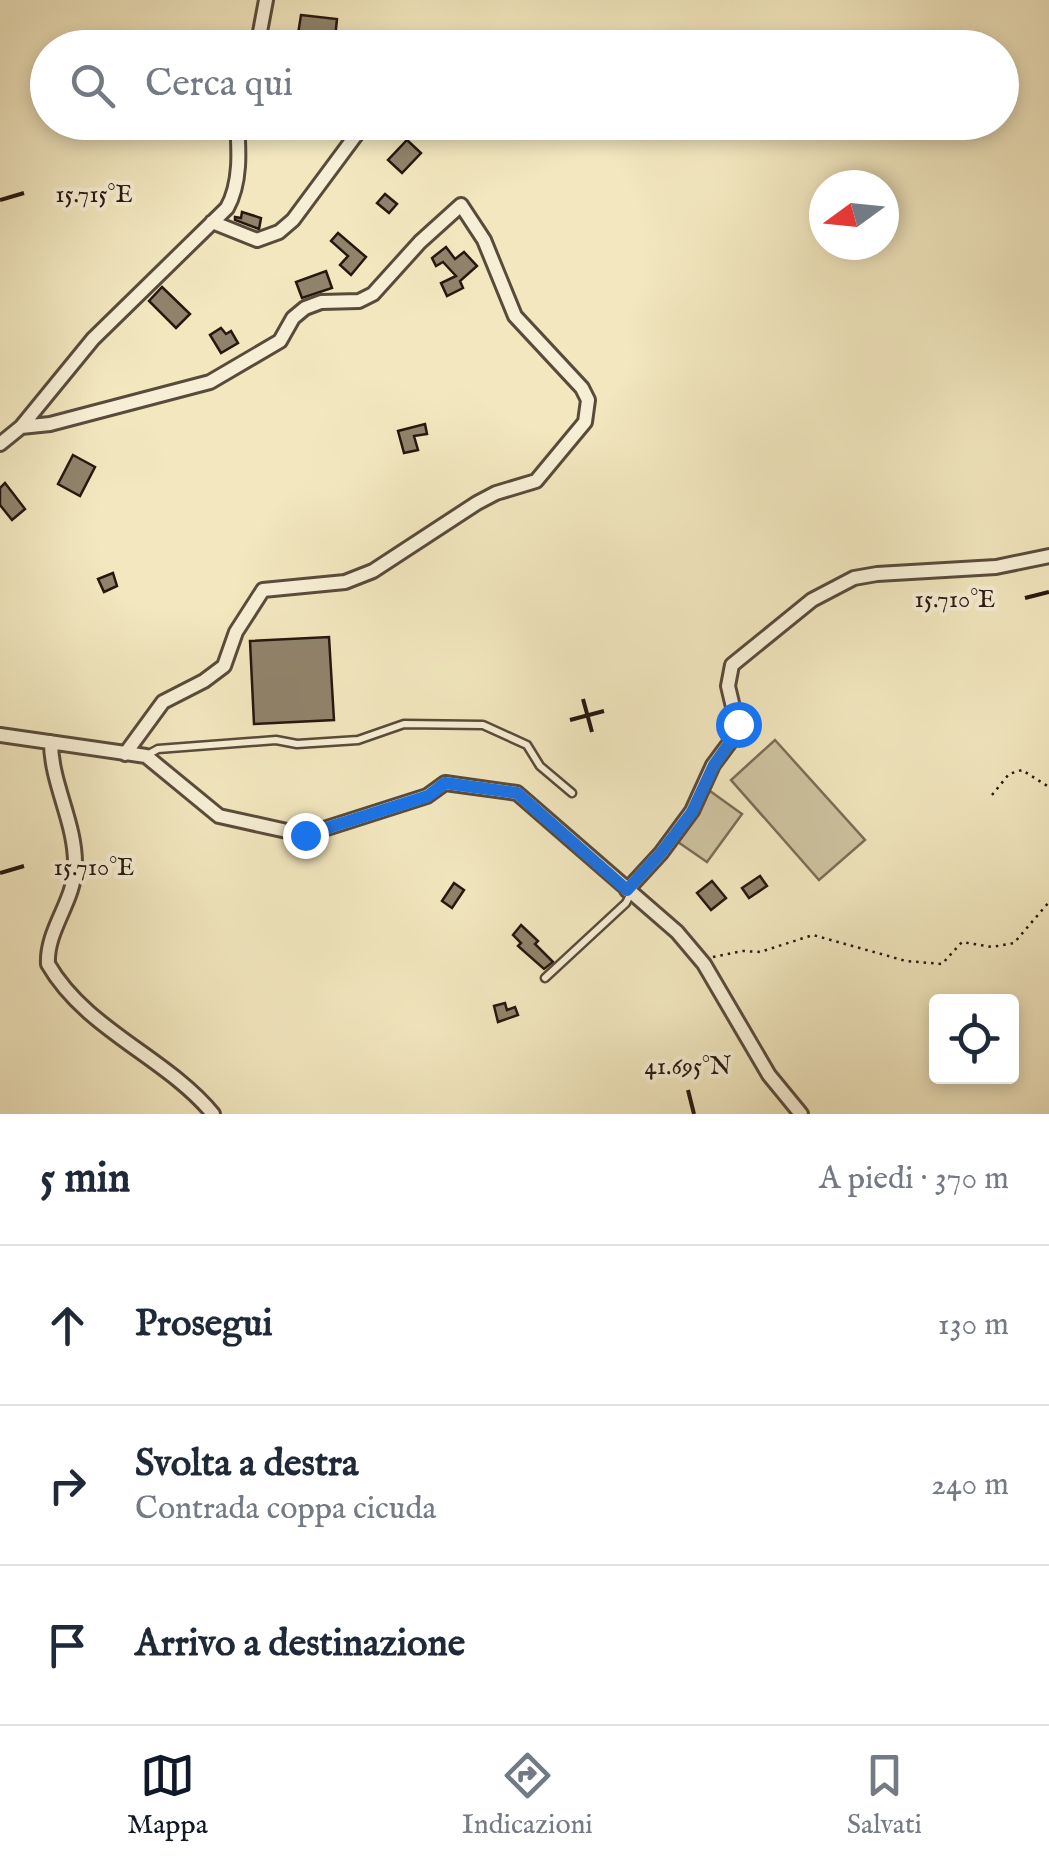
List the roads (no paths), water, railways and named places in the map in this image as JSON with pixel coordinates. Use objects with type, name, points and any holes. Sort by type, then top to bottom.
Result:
[{"type":"street","points":[[260,30],[266,0]]},
{"type":"street","points":[[0,444],[21,426],[93,340],[227,208],[234,196],[238,140]]},
{"type":"street","points":[[212,222],[256,240],[279,232],[293,220],[353,140]]},
{"type":"street","points":[[21,426],[50,424],[210,382],[280,342],[293,318],[305,308],[321,302],[359,301],[374,294],[420,242],[461,205],[484,240],[515,316],[582,388],[588,400],[585,422],[536,481],[477,504],[373,571],[346,582],[263,590],[236,632],[224,666],[163,702],[125,754]]},
{"type":"street","points":[[629,892],[692,812],[714,765],[736,734],[738,724],[728,686],[732,665],[801,609],[854,578],[996,568],[1049,556]]},
{"type":"street","points":[[0,734],[146,756],[219,816],[305,835],[428,796],[445,783],[517,793],[678,932],[704,964],[770,1075],[801,1114]]},
{"type":"street","points":[[51,742],[70,820],[75,873],[50,942],[48,964],[64,986],[114,1034],[197,1095],[213,1114]]},
{"type":"lane","points":[[146,756],[158,749],[276,740],[296,744],[358,740],[404,724],[483,725],[527,744],[540,766],[572,794]]},
{"type":"lane","points":[[545,978],[626,903],[629,892]]}]
